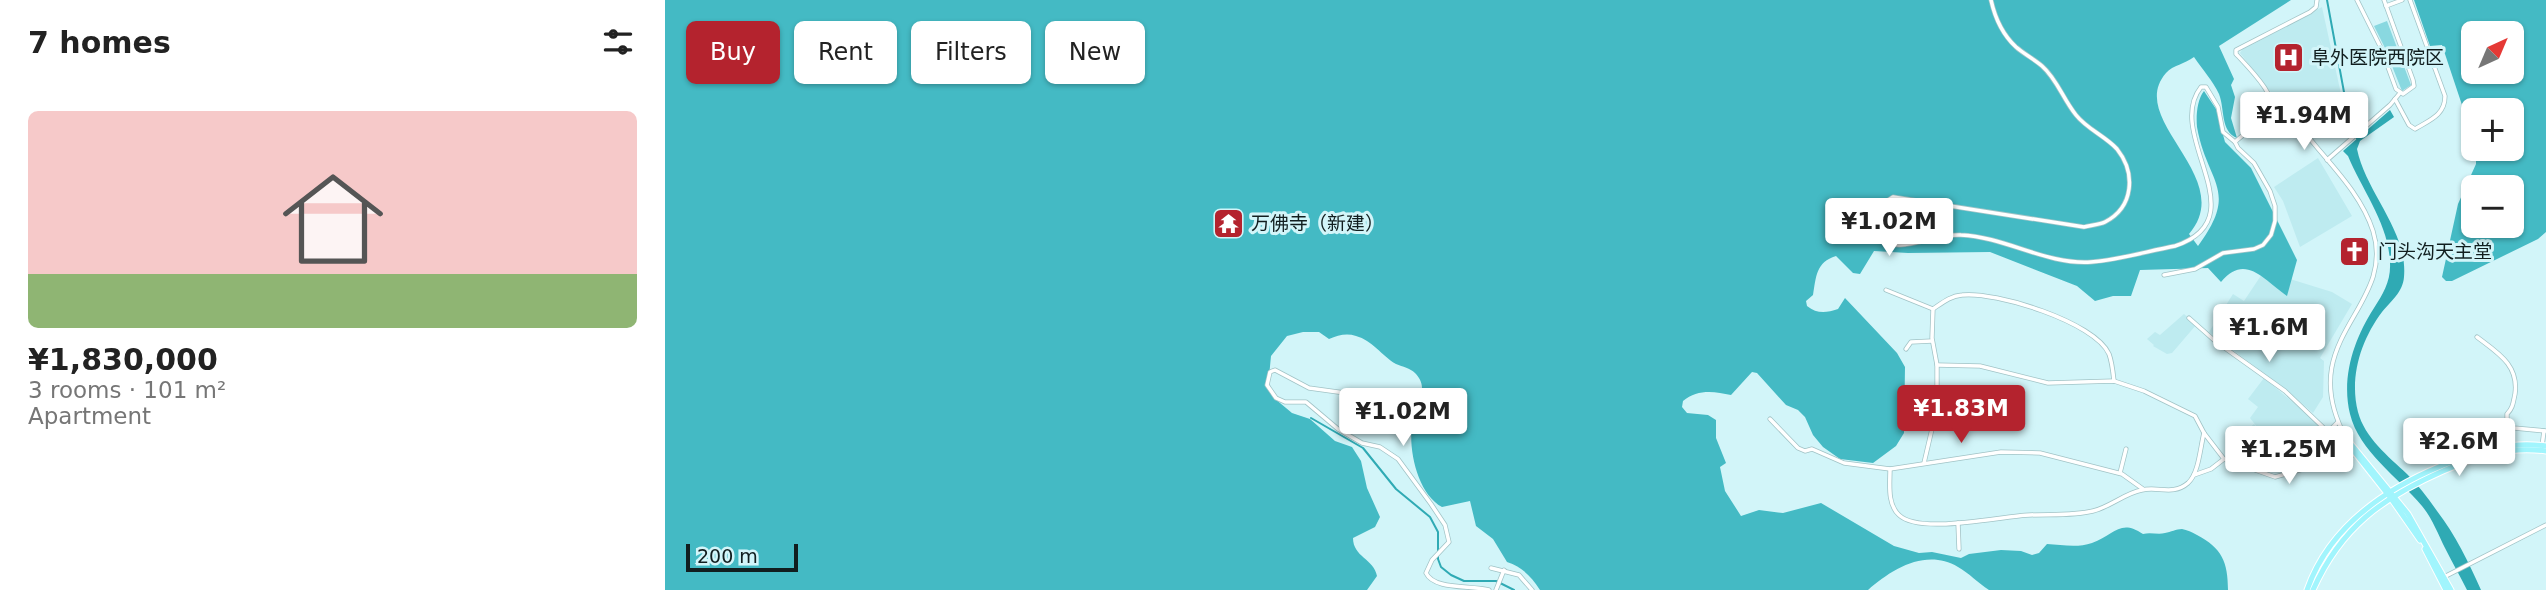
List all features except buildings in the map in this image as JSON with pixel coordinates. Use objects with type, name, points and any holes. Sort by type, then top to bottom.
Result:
[{"type":"main road","points":[[2346,438],[2356,454],[2391,493]]},
{"type":"main road","points":[[2346,438],[2391,493],[2448,590]]},
{"type":"main road","points":[[2307,590],[2318,566],[2339,535],[2355,518],[2391,493],[2416,479],[2492,453],[2545,447]]},
{"type":"main road","points":[[2313,590],[2327,562],[2347,534],[2391,493]]},
{"type":"street","points":[[1991,0],[2004,33],[2016,48],[2043,66],[2075,114],[2091,130],[2115,147],[2128,165],[2131,185],[2124,206],[2105,222],[2084,227],[1893,197],[1874,209],[1871,218],[1874,237],[1890,246],[1958,234],[1984,237],[2059,260],[2091,262],[2187,242],[2201,230],[2211,207],[2211,189],[2196,144],[2193,121],[2197,92],[2201,87],[2206,87],[2218,107],[2223,132],[2254,163],[2270,191],[2275,206],[2275,221],[2271,235],[2263,245],[2254,249],[2223,253],[2195,269],[2164,275]]},
{"type":"street","points":[[2277,125],[2277,116],[2269,92],[2236,54],[2236,50],[2314,9],[2316,0]]},
{"type":"street","points":[[2357,0],[2400,93]]},
{"type":"street","points":[[2327,160],[2400,93],[2408,92],[2414,86],[2383,0]]},
{"type":"street","points":[[2386,6],[2402,0]]},
{"type":"street","points":[[2395,99],[2409,125],[2415,129],[2443,110],[2445,96],[2410,0]]},
{"type":"street","points":[[2405,58],[2428,49]]},
{"type":"street","points":[[2235,142],[2252,128],[2277,116],[2297,122],[2340,174],[2363,209],[2373,231],[2376,251],[2369,289],[2345,329],[2332,360],[2330,387],[2338,422],[2346,438]]},
{"type":"street","points":[[1887,290],[1933,309]]},
{"type":"street","points":[[1933,309],[1958,295],[1988,295],[2017,302],[2076,325],[2108,352],[2114,381]]},
{"type":"street","points":[[1924,463],[1935,416],[1937,365],[1932,341],[1933,309]]},
{"type":"street","points":[[2189,318],[2215,341],[2285,391],[2328,432]]},
{"type":"street","points":[[2477,337],[2506,360],[2514,373],[2512,409],[2507,414],[2507,420],[2514,428],[2545,431],[2545,447]]},
{"type":"street","points":[[1906,349],[1911,342],[1932,341]]},
{"type":"street","points":[[1937,365],[1980,366],[2048,383],[2114,381],[2191,413],[2199,420],[2204,433],[2224,459],[2275,477],[2356,454]]},
{"type":"street","points":[[1371,410],[1345,393],[1308,387],[1275,370],[1270,372],[1268,385],[1276,398],[1285,402],[1306,402],[1338,429],[1362,443],[1380,447],[1398,459],[1445,526],[1450,542],[1426,573],[1429,579],[1438,587],[1489,590]]},
{"type":"street","points":[[1770,419],[1798,448],[1805,451],[1812,449],[1844,463],[1890,469],[2022,451],[2055,456],[2120,473],[2143,489]]},
{"type":"street","points":[[2295,464],[2338,422]]},
{"type":"street","points":[[2194,475],[2204,433]]},
{"type":"street","points":[[2120,473],[2126,449]]},
{"type":"street","points":[[1890,469],[1890,498],[1901,517],[1921,522],[1958,523],[2095,511],[2143,489],[2170,491],[2182,487],[2194,475],[2211,469],[2224,459]]},
{"type":"street","points":[[1958,523],[1959,549]]},
{"type":"street","points":[[2443,578],[2546,525]]},
{"type":"street","points":[[1491,568],[1519,575],[1532,590]]},
{"type":"street","points":[[1497,588],[1504,570]]},
{"type":"shaded area","points":[[665,0],[2291,0],[2219,46],[2234,79],[2231,85],[2235,97],[2231,118],[2237,138],[2225,125],[2217,89],[2194,57],[2169,70],[2157,91],[2159,110],[2192,170],[2200,191],[2200,213],[2189,234],[2198,246],[2217,211],[2219,198],[2197,127],[2197,108],[2204,91],[2216,109],[2225,142],[2251,168],[2297,260],[2287,296],[2262,276],[2246,269],[2230,274],[2221,282],[2208,268],[2140,270],[2131,296],[2113,296],[2095,301],[2077,286],[1990,252],[1874,251],[1860,274],[1853,273],[1836,256],[1821,266],[1816,276],[1813,295],[1806,301],[1807,306],[1818,312],[1829,311],[1838,309],[1845,298],[1897,353],[1905,367],[1904,433],[1896,446],[1873,463],[1840,459],[1823,447],[1798,410],[1786,405],[1757,373],[1752,372],[1731,395],[1700,393],[1688,397],[1683,401],[1682,407],[1687,413],[1708,415],[1716,420],[1716,438],[1726,463],[1720,467],[1725,491],[1741,516],[1759,510],[1783,513],[1821,503],[1894,546],[1919,553],[1932,552],[1961,558],[1969,554],[2001,550],[2021,551],[2032,555],[2039,553],[2047,544],[2087,545],[2123,528],[2135,529],[2143,534],[2162,534],[2182,529],[2206,540],[2218,551],[2227,571],[2228,590],[1989,590],[1958,567],[1946,562],[1922,560],[1899,568],[1868,590],[1540,590],[1526,573],[1507,562],[1493,539],[1476,526],[1470,501],[1442,507],[1425,490],[1412,451],[1412,424],[1422,391],[1421,382],[1416,375],[1391,361],[1362,338],[1346,335],[1329,339],[1319,332],[1303,332],[1287,336],[1271,356],[1268,387],[1274,398],[1292,413],[1310,419],[1335,441],[1352,447],[1361,461],[1367,488],[1380,517],[1375,527],[1353,538],[1356,550],[1372,566],[1377,576],[1367,590],[665,590]]},
{"type":"shaded area","points":[[2414,0],[2546,0],[2546,232],[2538,239],[2452,281],[2446,281],[2442,277],[2461,197],[2461,238],[2524,238],[2524,175],[2471,175],[2476,161],[2524,161],[2524,98],[2461,98],[2461,102],[2442,45],[2430,46]]},
{"type":"shaded area","name":"阜外医院西院区","points":[[2322,7],[2341,94],[2304,110],[2280,104],[2240,53],[2243,48]]},
{"type":"shaded area","points":[[2387,21],[2411,85],[2402,91],[2374,26]]},
{"type":"shaded area","points":[[2390,110],[2394,117],[2360,141],[2357,149],[2369,181],[2400,244],[2404,277],[2399,292],[2382,312],[2363,347],[2356,372],[2358,412],[2372,438],[2415,483],[2444,520],[2481,590],[2467,590],[2426,511],[2370,452],[2350,414],[2347,386],[2351,359],[2361,332],[2386,287],[2390,263],[2380,221],[2343,151]]},
{"type":"shaded area","points":[[2318,158],[2352,216],[2300,247],[2283,201],[2274,187]]},
{"type":"shaded area","points":[[2264,271],[2332,292],[2352,304],[2320,358],[2324,361],[2323,397],[2313,413],[2209,332],[2233,294],[2244,301]]},
{"type":"shaded area","points":[[2184,314],[2196,325],[2172,353],[2167,354],[2147,339],[2155,332],[2160,335]]},
{"type":"shaded area","points":[[2264,378],[2320,425],[2304,444],[2291,435],[2307,448],[2280,472],[2260,461],[2250,460],[2236,440],[2254,424],[2264,436],[2250,418],[2258,407],[2248,399]]},
{"type":"waterway","points":[[2327,0],[2351,130],[2358,140]]},
{"type":"waterway","points":[[1311,418],[1363,448],[1396,489],[1430,517],[1438,532],[1438,559],[1441,567],[1464,581],[1496,581],[1514,590]]},
{"type":"place","name":"阜外医院西院区","points":[[2288,57]]},
{"type":"place","name":"万佛寺（新建）","points":[[1228,223]]},
{"type":"place","name":"门头沟天主堂","points":[[2355,251]]}]
